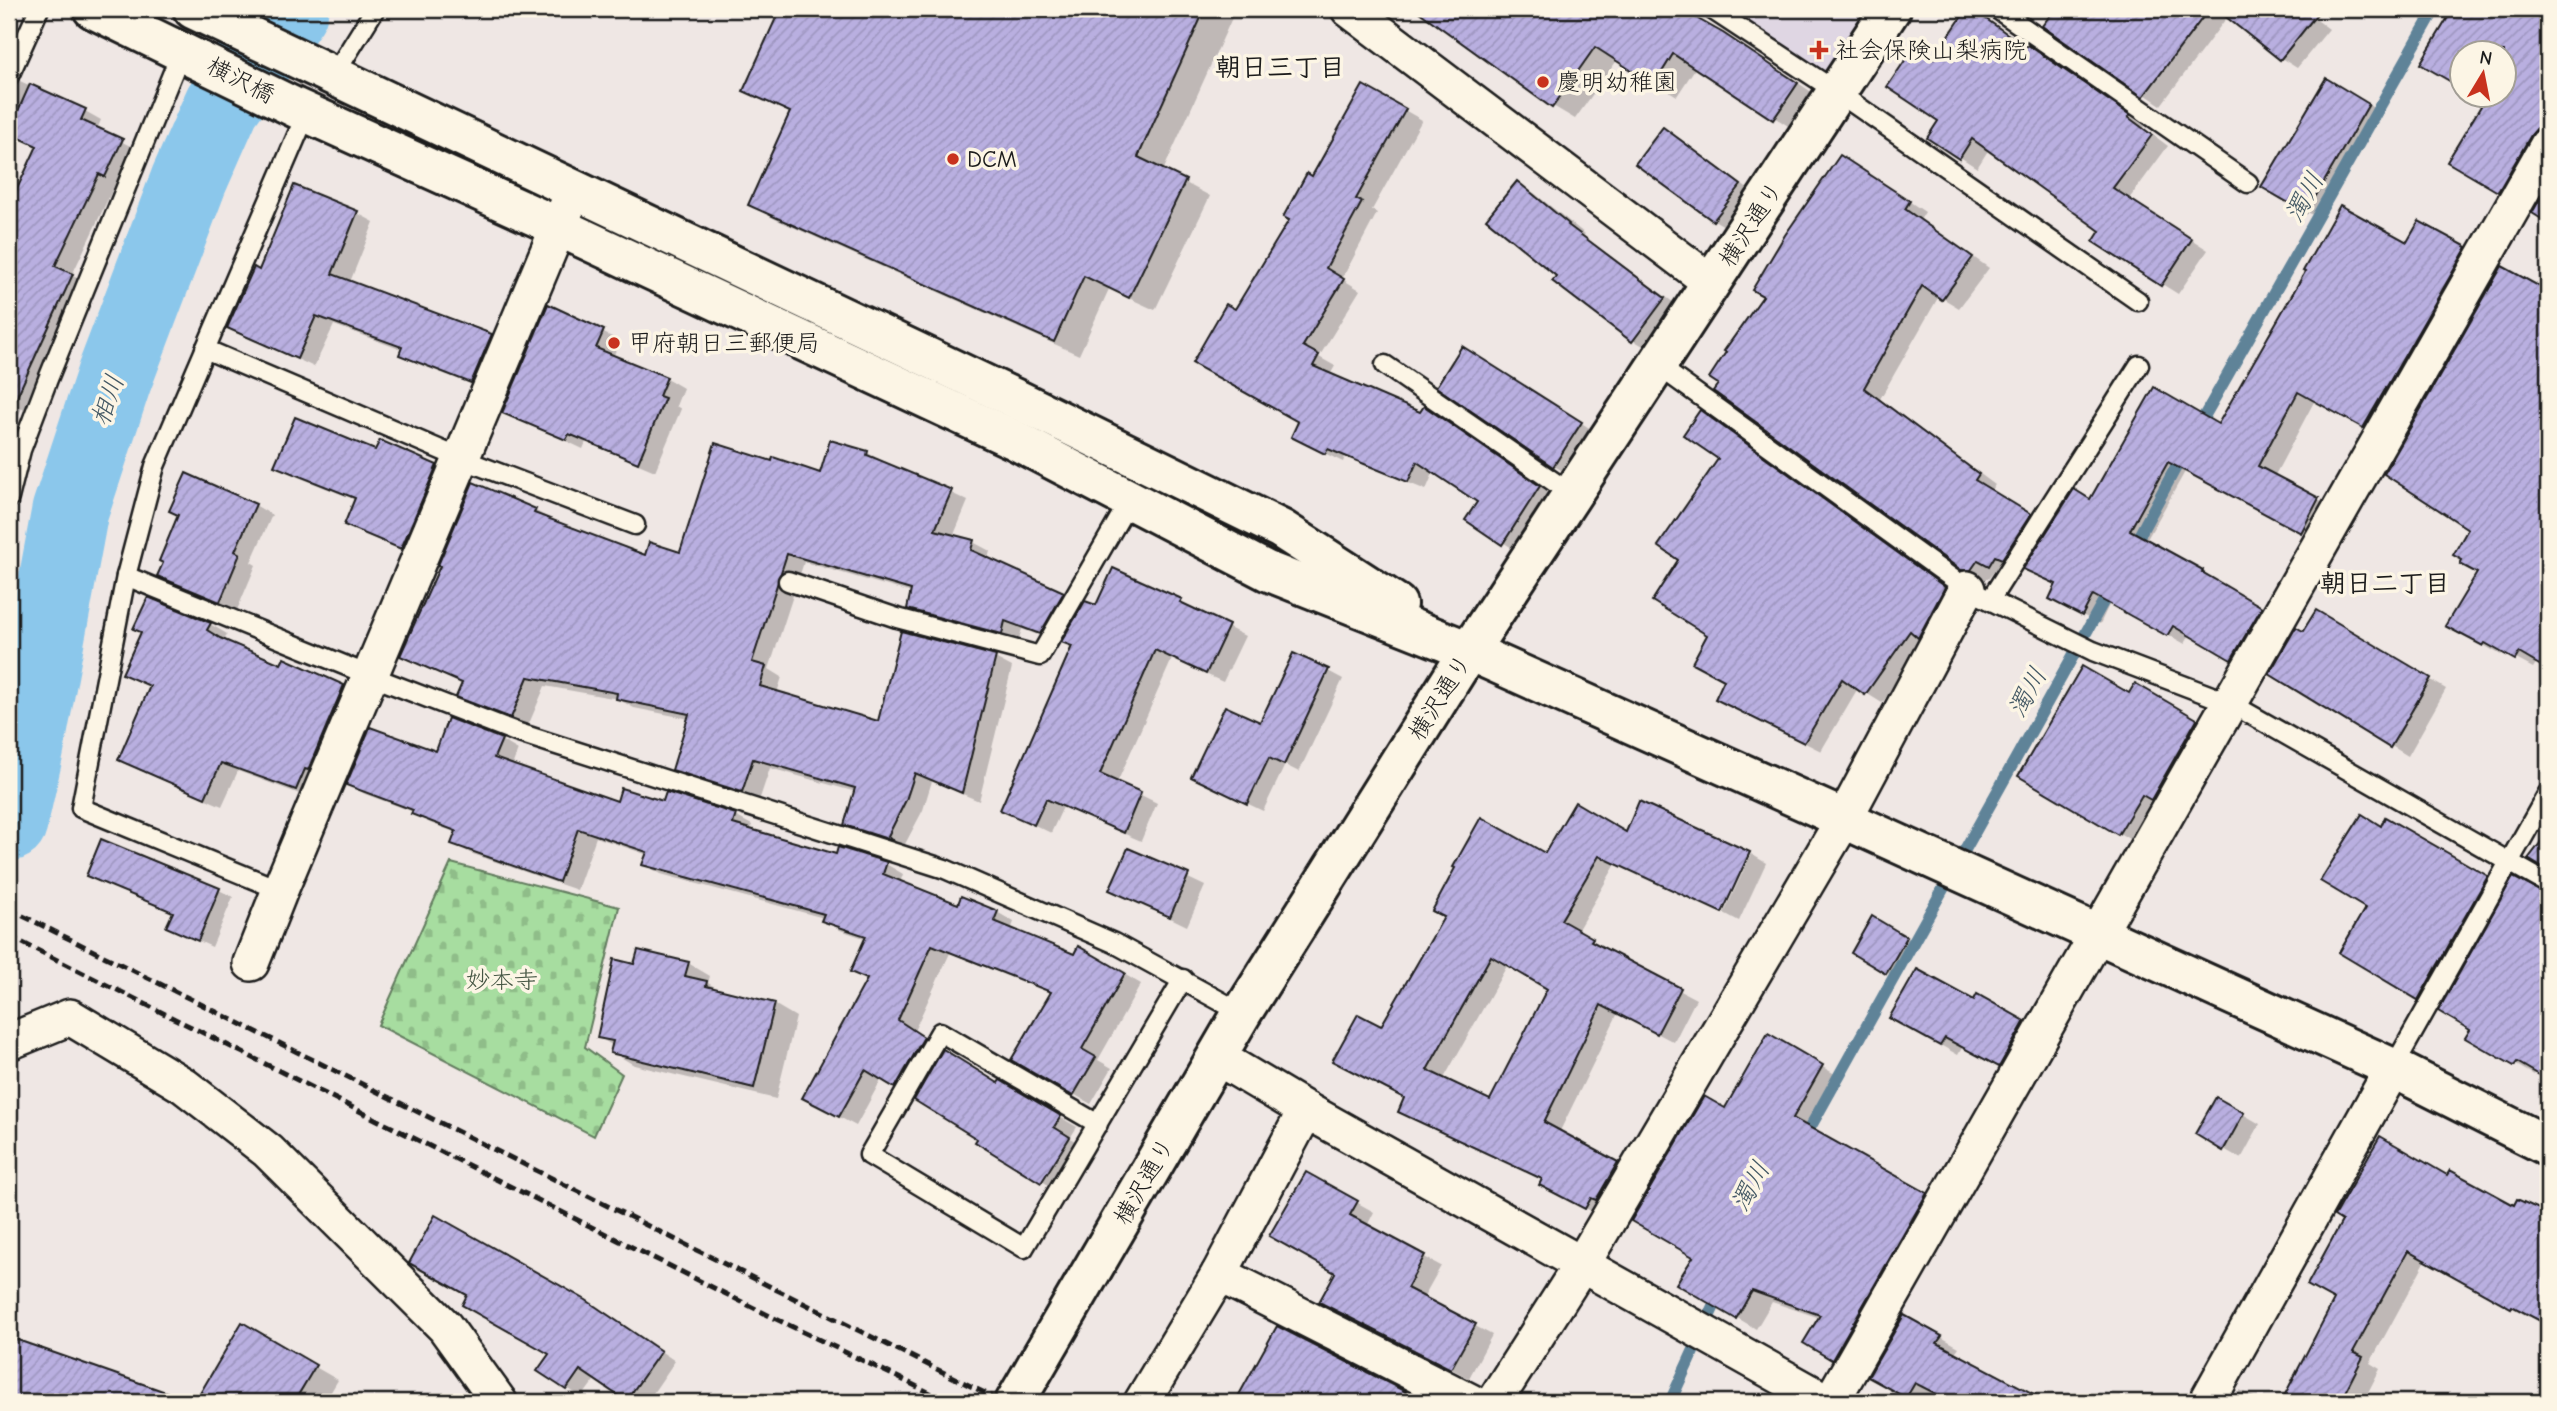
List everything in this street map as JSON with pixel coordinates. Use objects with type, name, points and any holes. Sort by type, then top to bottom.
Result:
[{"type":"street","name":"横沢橋","points":[[93,9],[302,110],[1013,439],[1266,571],[1469,651]]},
{"type":"street","points":[[1349,9],[1712,283]]},
{"type":"street","name":"横沢通り","points":[[1015,1402],[1242,1013],[1469,651],[1891,9]]},
{"type":"street","name":"横沢橋","points":[[202,12],[1018,400],[1282,529],[1469,651]]},
{"type":"street","points":[[1217,1057],[1306,1110],[1829,1402],[2099,935],[2548,145]]},
{"type":"street","points":[[251,963],[279,890],[574,190]]},
{"type":"street","points":[[1494,1402],[1583,1264],[1979,594]]},
{"type":"street","points":[[1469,651],[2393,1068],[2548,1146]]},
{"type":"street","points":[[9,1042],[70,1017],[183,1085],[268,1151],[446,1327],[485,1396]]},
{"type":"street","points":[[2207,1402],[2393,1068]]},
{"type":"street","points":[[1142,1402],[1219,1274],[1306,1110]]},
{"type":"street","points":[[1219,1274],[1471,1402]]},
{"type":"lane","points":[[9,76],[39,9]]},
{"type":"lane","points":[[333,75],[375,9]]},
{"type":"lane","points":[[1710,9],[1837,92],[2138,301]]},
{"type":"lane","points":[[1997,9],[2248,183]]},
{"type":"lane","points":[[9,498],[21,450],[48,379],[183,51]]},
{"type":"lane","points":[[279,890],[81,808],[126,576],[155,466],[302,110]]},
{"type":"lane","points":[[205,349],[462,459],[635,525]]},
{"type":"lane","points":[[1385,365],[1573,495]]},
{"type":"lane","points":[[1657,365],[1979,594],[2093,651],[2230,703],[2548,884]]},
{"type":"lane","points":[[1979,594],[2139,365]]},
{"type":"lane","points":[[788,581],[897,618],[1040,656],[1130,499]]},
{"type":"lane","points":[[126,576],[516,732],[945,869],[1114,943],[1242,1013]]},
{"type":"lane","points":[[2393,1068],[2548,793]]},
{"type":"lane","points":[[1098,1124],[940,1032],[869,1154],[1024,1248],[1098,1124],[1183,979]]},
{"type":"shaded area","name":"社会保険山梨病院","points":[[1711,9],[1891,9],[1837,92]]},
{"type":"green space","name":"妙本寺","points":[[451,863],[619,907],[585,1047],[622,1074],[594,1136],[378,1025]]},
{"type":"building","name":"DCM","points":[[780,9],[1205,9],[1138,157],[1186,180],[1129,298],[1084,276],[1054,342],[748,205],[790,112],[743,91]]},
{"type":"building","points":[[1415,9],[1680,9],[1723,33],[1798,83],[1773,120],[1673,54],[1654,85],[1595,47],[1552,108]]},
{"type":"building","points":[[1967,9],[1972,9],[2026,47],[2028,45],[2130,115],[2128,117],[2152,135],[2113,188],[2192,239],[2161,286],[2093,242],[2100,231],[1972,139],[1959,159],[1927,138],[1938,121],[1887,87],[1914,47],[1933,59]]},
{"type":"building","points":[[2055,9],[2209,9],[2143,97],[2042,26]]},
{"type":"building","points":[[2216,9],[2321,9],[2280,60]]},
{"type":"building","points":[[2453,9],[2548,9],[2548,125],[2538,127],[2531,135],[2498,192],[2447,162],[2480,108],[2518,108],[2518,38],[2448,38],[2448,80],[2420,64]]},
{"type":"building","points":[[2326,78],[2369,104],[2306,213],[2261,187]]},
{"type":"building","points":[[30,84],[86,109],[81,120],[123,139],[105,177],[99,174],[55,266],[73,274],[9,414],[9,206],[37,146],[9,131]]},
{"type":"building","points":[[1363,85],[1406,109],[1356,199],[1362,202],[1326,268],[1344,279],[1303,346],[1319,355],[1313,366],[1420,412],[1424,406],[1540,486],[1502,545],[1465,520],[1477,502],[1417,462],[1408,482],[1328,449],[1325,454],[1291,437],[1298,422],[1192,363],[1226,304],[1235,309],[1289,220],[1283,217],[1307,173],[1312,176]]},
{"type":"building","points":[[1663,127],[1741,185],[1713,221],[1635,164]]},
{"type":"building","points":[[1840,155],[1910,201],[1905,209],[1973,257],[1942,300],[1922,286],[1864,388],[1979,474],[1975,480],[2031,514],[2002,559],[1995,556],[1989,566],[1978,560],[1971,570],[1961,570],[1713,391],[1718,384],[1709,378],[1726,352],[1724,351],[1763,296],[1752,290],[1785,235]]},
{"type":"building","points":[[1517,181],[1568,225],[1665,298],[1632,342],[1552,281],[1556,276],[1486,219]]},
{"type":"building","points":[[294,185],[358,211],[332,274],[492,334],[471,383],[399,355],[402,347],[316,316],[297,359],[227,328],[254,267],[259,270]]},
{"type":"building","points":[[2548,185],[2548,223],[2532,213]]},
{"type":"building","points":[[2340,205],[2407,242],[2419,221],[2467,247],[2363,428],[2298,392],[2258,466],[2319,498],[2301,533],[2168,462],[2130,530],[2203,570],[2202,572],[2262,607],[2231,660],[2173,626],[2167,636],[2093,595],[2082,616],[2049,599],[2056,584],[2023,569],[2074,489],[2090,499],[2154,387],[2218,424]]},
{"type":"building","points":[[2502,266],[2548,291],[2548,670],[2519,653],[2515,660],[2485,643],[2483,646],[2445,626],[2477,573],[2460,564],[2462,560],[2453,555],[2468,529],[2384,474]]},
{"type":"building","points":[[548,304],[604,330],[596,348],[667,377],[659,396],[665,398],[638,463],[569,434],[566,440],[502,413]]},
{"type":"building","points":[[1462,346],[1582,422],[1553,467],[1436,387]]},
{"type":"building","points":[[1700,410],[1945,587],[1918,638],[1910,631],[1865,695],[1842,679],[1804,743],[1715,699],[1724,680],[1692,663],[1707,635],[1652,601],[1678,560],[1658,546],[1718,459],[1683,435]]},
{"type":"building","points":[[295,417],[375,450],[380,440],[437,465],[401,549],[344,525],[355,498],[274,466]]},
{"type":"building","points":[[830,440],[868,451],[867,455],[952,490],[935,530],[974,540],[971,550],[1064,592],[1040,634],[1005,621],[1002,634],[907,609],[911,590],[787,554],[752,662],[766,666],[760,686],[878,721],[901,631],[996,656],[962,793],[915,773],[906,800],[888,836],[894,841],[844,825],[855,788],[753,759],[742,792],[672,770],[689,714],[616,699],[617,693],[528,677],[511,718],[456,697],[462,683],[400,656],[473,482],[536,509],[534,513],[645,555],[649,542],[680,552],[715,443],[772,461],[773,457],[820,473]]},
{"type":"building","points":[[186,473],[256,504],[235,551],[240,554],[220,602],[157,576],[163,563],[159,561],[178,515],[169,511]]},
{"type":"building","points":[[1113,568],[1182,599],[1180,602],[1229,625],[1206,674],[1155,650],[1100,774],[1141,792],[1124,833],[1046,799],[1034,825],[1000,810],[1072,646],[1061,642],[1085,601],[1096,605]]},
{"type":"building","points":[[148,597],[211,623],[207,630],[220,638],[281,664],[284,658],[344,685],[308,770],[305,769],[296,790],[221,763],[205,798],[118,760],[150,686],[122,674],[141,632],[133,629]]},
{"type":"building","points":[[2316,610],[2431,678],[2390,748],[2269,674],[2296,627],[2303,631]]},
{"type":"building","points":[[1293,653],[1329,669],[1284,765],[1269,758],[1247,804],[1191,777],[1225,706],[1260,722]]},
{"type":"building","points":[[2082,666],[2129,693],[2135,683],[2197,719],[2151,800],[2142,795],[2118,835],[2018,776]]},
{"type":"building","points":[[448,718],[502,739],[494,758],[617,801],[621,788],[663,801],[666,792],[736,814],[733,824],[836,854],[838,847],[887,862],[883,874],[958,904],[961,896],[998,911],[994,921],[1074,954],[1078,946],[1125,973],[1082,1049],[1096,1057],[1073,1096],[1011,1060],[1051,992],[932,945],[898,1020],[924,1037],[895,1088],[865,1070],[839,1117],[802,1098],[867,979],[850,972],[866,936],[821,921],[824,914],[642,865],[647,852],[578,829],[559,882],[451,844],[456,831],[411,814],[413,810],[346,785],[370,727],[436,751]]},
{"type":"building","points":[[1639,801],[1750,852],[1722,913],[1599,856],[1561,920],[1593,938],[1591,941],[1681,988],[1657,1034],[1601,1005],[1544,1122],[1618,1162],[1596,1200],[1591,1198],[1585,1209],[1539,1185],[1542,1179],[1398,1112],[1404,1098],[1332,1061],[1358,1014],[1381,1026],[1444,917],[1432,911],[1481,817],[1545,853],[1575,802],[1626,832]],"holes":[[[1491,956],[1547,989],[1490,1100],[1427,1070]]]},
{"type":"building","points":[[2362,814],[2381,826],[2385,817],[2488,876],[2418,1000],[2339,953],[2365,908],[2320,881]]},
{"type":"building","points":[[2548,833],[2548,871],[2528,859]]},
{"type":"building","points":[[101,839],[220,888],[198,941],[166,927],[173,912],[86,876]]},
{"type":"building","points":[[1128,848],[1189,874],[1170,917],[1109,890]]},
{"type":"building","points":[[2513,877],[2548,895],[2548,1080],[2517,1062],[2514,1066],[2465,1038],[2470,1030],[2438,1011]]},
{"type":"building","points":[[1872,916],[1907,937],[1886,974],[1851,953]]},
{"type":"building","points":[[638,950],[689,962],[685,976],[707,981],[706,986],[775,1003],[754,1088],[610,1053],[613,1041],[597,1038],[614,959],[634,964]]},
{"type":"building","points":[[1917,969],[1974,1000],[1977,994],[2025,1021],[1999,1067],[1945,1038],[1940,1046],[1889,1018]]},
{"type":"building","points":[[1768,1033],[1823,1065],[1793,1118],[1927,1193],[1832,1360],[1803,1343],[1820,1315],[1752,1291],[1736,1319],[1676,1284],[1693,1257],[1631,1221],[1704,1096],[1725,1108]]},
{"type":"building","points":[[943,1049],[998,1083],[1000,1080],[1061,1116],[1054,1127],[1070,1137],[1041,1183],[914,1100]]},
{"type":"building","points":[[2216,1097],[2244,1113],[2223,1151],[2195,1134]]},
{"type":"building","points":[[2380,1136],[2447,1175],[2450,1170],[2514,1205],[2517,1199],[2548,1213],[2548,1325],[2512,1306],[2511,1308],[2408,1251],[2353,1352],[2363,1357],[2340,1402],[2281,1402],[2334,1300],[2307,1285],[2342,1221],[2334,1216]]},
{"type":"building","points":[[1306,1172],[1358,1201],[1350,1215],[1425,1255],[1407,1288],[1476,1324],[1451,1369],[1319,1302],[1335,1273],[1269,1236]]},
{"type":"building","points":[[435,1215],[586,1300],[661,1351],[626,1401],[580,1370],[566,1390],[537,1371],[549,1354],[462,1305],[467,1295],[409,1263]]},
{"type":"building","points":[[1904,1315],[1942,1336],[1937,1343],[2049,1402],[1952,1402],[1915,1383],[1906,1398],[1868,1377]]},
{"type":"building","points":[[242,1322],[316,1365],[294,1402],[195,1402]]},
{"type":"building","points":[[1277,1326],[1406,1392],[1400,1402],[1235,1402]]},
{"type":"building","points":[[9,1337],[180,1397],[179,1402],[9,1402]]},
{"type":"waterway","name":"相川","points":[[9,823],[26,747],[70,511],[114,378],[189,180],[222,105],[290,9]]},
{"type":"waterway","name":"濁川","points":[[2197,429],[2435,9]]},
{"type":"waterway","name":"濁川","points":[[2132,549],[2183,454]]},
{"type":"waterway","name":"濁川","points":[[1802,1142],[2112,586]]},
{"type":"waterway","name":"濁川","points":[[1670,1402],[1720,1293]]},
{"type":"railway","points":[[9,909],[1003,1402]]},
{"type":"railway","points":[[9,936],[770,1316],[949,1402]]},
{"type":"place","name":"社会保険山梨病院","points":[[1819,50]]},
{"type":"place","name":"慶明幼稚園","points":[[1543,82]]},
{"type":"place","name":"DCM","points":[[953,159]]},
{"type":"place","name":"甲府朝日三郵便局","points":[[614,343]]},
{"type":"district","name":"朝日三丁目","points":[[1280,67]]},
{"type":"district","name":"朝日二丁目","points":[[2385,583]]}]
